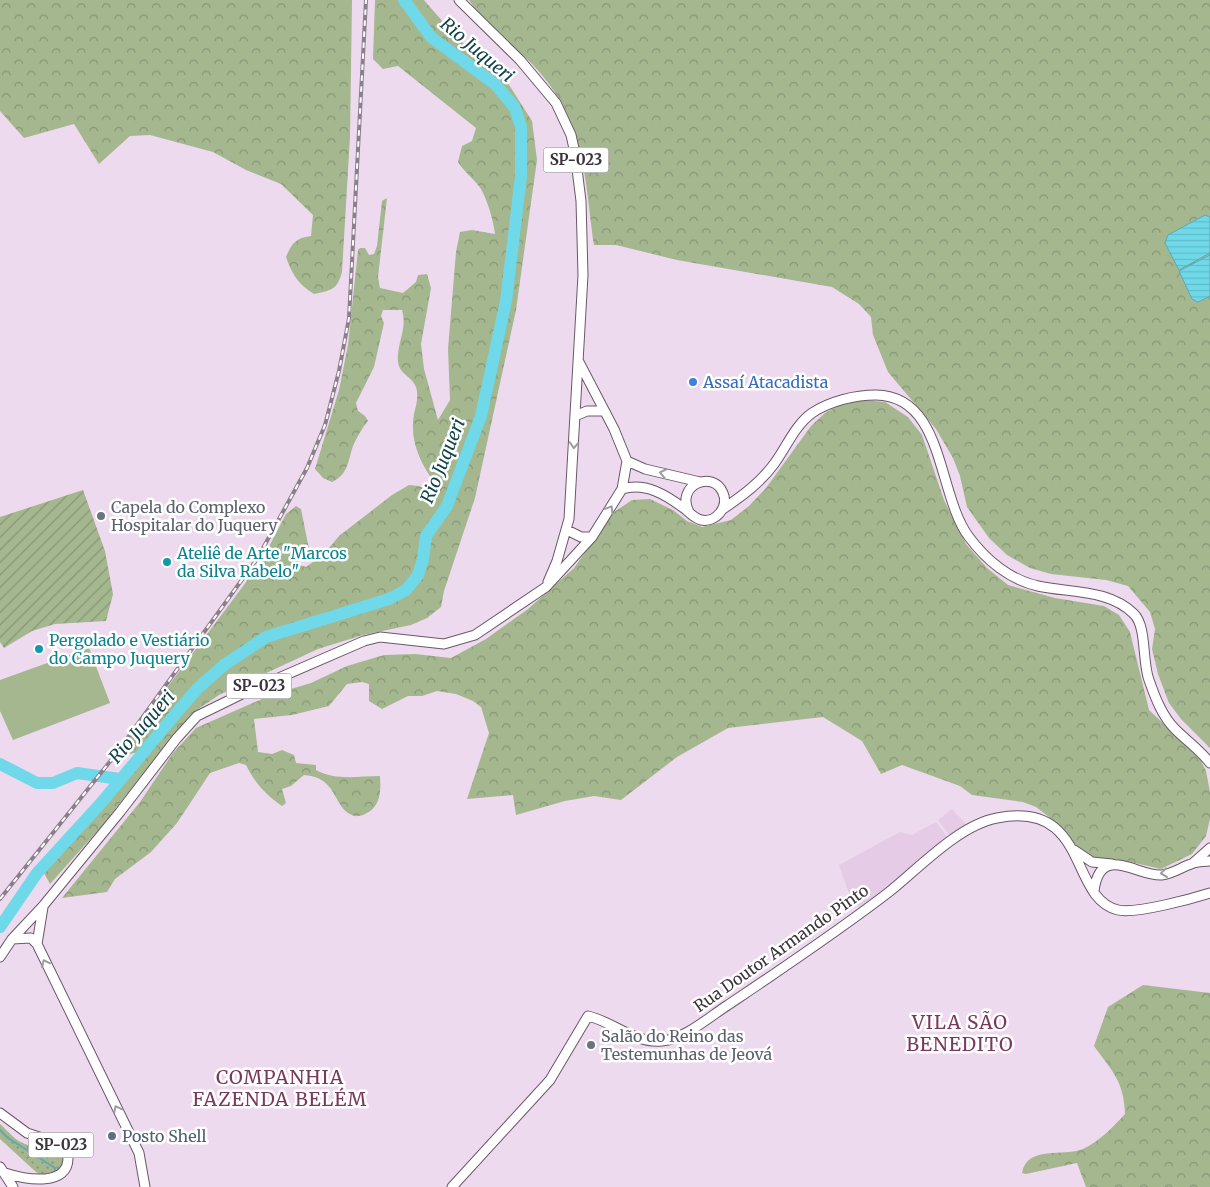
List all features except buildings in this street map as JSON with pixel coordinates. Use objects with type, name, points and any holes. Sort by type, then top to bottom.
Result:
[{"type":"main road","name":"SP-023","points":[[458,0],[539,82],[556,103],[572,135],[580,201],[582,237],[579,362],[567,530],[546,587]]},
{"type":"main road","name":"SP-023","points":[[0,957],[12,939],[43,906],[120,812],[188,724],[207,710],[364,641],[380,637],[444,644],[475,635],[546,587],[592,537],[622,489],[627,461],[579,362]]},
{"type":"main road","points":[[622,489],[640,487],[653,490],[694,517],[707,520],[714,518],[723,509],[750,491],[773,465],[792,436],[812,413],[848,397],[878,395],[898,399],[914,409],[924,420],[952,502],[968,536],[994,564],[1013,576],[1038,586],[1096,594],[1126,607],[1136,616],[1141,627],[1148,677],[1156,700],[1168,720],[1210,763]]},
{"type":"main road","points":[[575,416],[586,411],[603,411]]},
{"type":"main road","points":[[627,461],[645,469],[712,483],[722,490],[724,496],[723,509]]},
{"type":"main road","points":[[689,512],[686,507],[687,494],[690,489],[700,482]]},
{"type":"main road","points":[[567,530],[581,537],[592,537]]},
{"type":"main road","name":"Rua Doutor Armando Pinto","points":[[452,1187],[550,1080],[588,1016],[609,1022],[640,1039],[663,1041],[672,1039],[720,1010],[830,935],[954,839],[996,818],[1028,817],[1050,823],[1060,832],[1072,849],[1094,891],[1103,902],[1119,910],[1154,907],[1210,893]]},
{"type":"main road","points":[[1072,849],[1092,862],[1117,864],[1162,875],[1193,862],[1210,848]]},
{"type":"main road","points":[[1193,862],[1210,861]]},
{"type":"main road","points":[[1094,891],[1095,882],[1100,874],[1106,868],[1117,864]]},
{"type":"main road","points":[[37,944],[43,906]]},
{"type":"main road","points":[[12,939],[31,938],[37,944],[139,1153],[145,1187]]},
{"type":"main road","name":"SP-023","points":[[0,1113],[27,1133],[55,1141],[64,1148],[69,1163],[67,1169],[54,1184],[38,1183],[3,1170]]},
{"type":"main road","name":"SP-023","points":[[3,1170],[13,1187]]},
{"type":"shaded area","points":[[952,809],[967,825],[951,837],[938,820]]},
{"type":"shaded area","points":[[936,822],[948,838],[860,909],[849,893],[839,865],[900,832],[912,835]]},
{"type":"green space","points":[[0,0],[352,0],[350,137],[342,272],[336,286],[314,294],[293,274],[286,257],[295,242],[311,236],[313,215],[281,184],[246,170],[213,152],[150,135],[130,136],[99,164],[74,124],[24,138],[0,111]]},
{"type":"green space","points":[[375,0],[424,0],[456,37],[504,77],[532,121],[537,160],[516,310],[475,498],[444,591],[441,607],[427,618],[411,625],[363,635],[318,649],[219,695],[191,714],[100,828],[50,884],[43,871],[104,804],[142,755],[139,752],[115,757],[261,562],[286,514],[296,506],[301,509],[309,549],[297,564],[306,567],[324,554],[339,536],[392,495],[409,485],[419,486],[435,494],[437,486],[421,461],[413,434],[417,398],[416,387],[411,379],[401,370],[398,362],[404,322],[402,310],[383,310],[381,316],[384,323],[374,367],[356,403],[358,411],[368,421],[353,446],[344,471],[341,476],[332,482],[323,478],[315,469],[339,390],[348,345],[358,250],[365,248],[369,255],[374,254],[377,246],[382,201],[387,198],[378,277],[380,288],[403,293],[416,282],[418,275],[427,274],[431,288],[421,344],[424,369],[438,420],[450,400],[448,349],[456,252],[460,232],[472,230],[495,234],[490,211],[481,189],[458,162],[462,146],[472,141],[476,128],[398,66],[383,69],[373,59]]},
{"type":"green space","points":[[469,0],[1210,0],[1210,748],[1181,719],[1169,703],[1158,674],[1152,649],[1155,629],[1150,612],[1128,586],[1106,580],[1051,574],[1030,568],[1007,555],[989,538],[967,507],[960,476],[953,458],[936,429],[888,372],[873,335],[871,317],[859,304],[832,287],[677,260],[616,245],[594,245],[580,149],[563,107],[550,86],[533,65],[491,26]]},
{"type":"green space","points":[[864,400],[885,402],[908,417],[922,435],[944,500],[966,544],[987,568],[1008,585],[1055,598],[1104,606],[1119,615],[1130,632],[1149,710],[1199,757],[1206,771],[1210,792],[1210,819],[1206,836],[1192,854],[1161,869],[1126,861],[1098,861],[1087,858],[1057,823],[1036,807],[1023,802],[972,795],[960,786],[902,765],[881,774],[862,741],[823,717],[728,728],[677,757],[621,800],[594,796],[565,801],[516,815],[513,795],[467,799],[489,733],[481,707],[473,701],[456,694],[437,691],[422,696],[408,696],[382,709],[369,701],[369,684],[362,682],[347,684],[329,706],[292,715],[254,719],[258,752],[272,754],[282,750],[294,755],[296,763],[316,765],[316,770],[331,776],[380,776],[379,799],[369,812],[359,816],[352,815],[341,806],[334,793],[323,781],[304,775],[291,786],[282,789],[286,803],[282,806],[261,788],[246,765],[239,763],[210,773],[177,823],[151,852],[115,879],[107,892],[62,898],[140,802],[173,753],[196,728],[271,695],[311,683],[347,666],[384,655],[415,654],[451,658],[486,639],[528,609],[574,568],[614,512],[632,500],[650,499],[673,510],[687,521],[702,527],[731,520],[749,506],[766,488],[811,426],[825,413],[838,406]]},
{"type":"green space","points":[[83,490],[105,551],[113,594],[106,621],[55,624],[32,631],[4,648],[0,642],[0,517]]},
{"type":"green space","points":[[89,648],[110,703],[13,740],[0,711],[0,680]]},
{"type":"green space","points":[[1143,985],[1210,993],[1210,1187],[1086,1187],[1077,1163],[1026,1174],[1022,1173],[1025,1164],[1038,1155],[1075,1151],[1089,1146],[1106,1133],[1125,1114],[1122,1093],[1116,1077],[1094,1046],[1108,1007]]},
{"type":"green space","points":[[0,1124],[24,1144],[53,1150],[62,1154],[64,1163],[61,1173],[42,1176],[36,1172],[0,1139]]},
{"type":"water","points":[[1205,215],[1210,217],[1210,253],[1179,270],[1165,243],[1168,235]]},
{"type":"water","points":[[1210,255],[1210,296],[1198,302],[1192,299],[1179,271]]},
{"type":"waterway","name":"Rio Juqueri","points":[[0,927],[37,873],[101,803],[197,689],[224,665],[266,637],[389,599],[406,590],[418,575],[423,559],[426,536],[447,506],[481,416],[506,301],[521,176],[521,127],[515,108],[496,85],[431,37],[404,0]]},
{"type":"waterway","name":"Rio Juqueri","points":[[0,764],[37,783],[53,783],[77,773],[120,779]]},
{"type":"waterway","points":[[0,1130],[8,1138],[55,1168],[55,1172]]},
{"type":"railway","points":[[0,899],[116,754],[257,559],[307,468],[325,425],[339,371],[349,318],[366,0]]},
{"type":"place","name":"Assaí Atacadista","points":[[693,382]]},
{"type":"place","name":"Capela do Complexo Hospitalar do Juquery","points":[[101,516]]},
{"type":"place","name":"Ateliê de Arte \"Marcos da Silva Rabelo\"","points":[[167,562]]},
{"type":"place","name":"Pergolado e Vestiário do Campo Juquery","points":[[39,649]]},
{"type":"place","name":"Salão do Reino das Testemunhas de Jeová","points":[[591,1045]]},
{"type":"place","name":"Posto Shell","points":[[112,1136]]},
{"type":"district","name":"VILA SÃO BENEDITO","points":[[960,1033]]},
{"type":"district","name":"COMPANHIA FAZENDA BELÉM","points":[[280,1088]]}]
